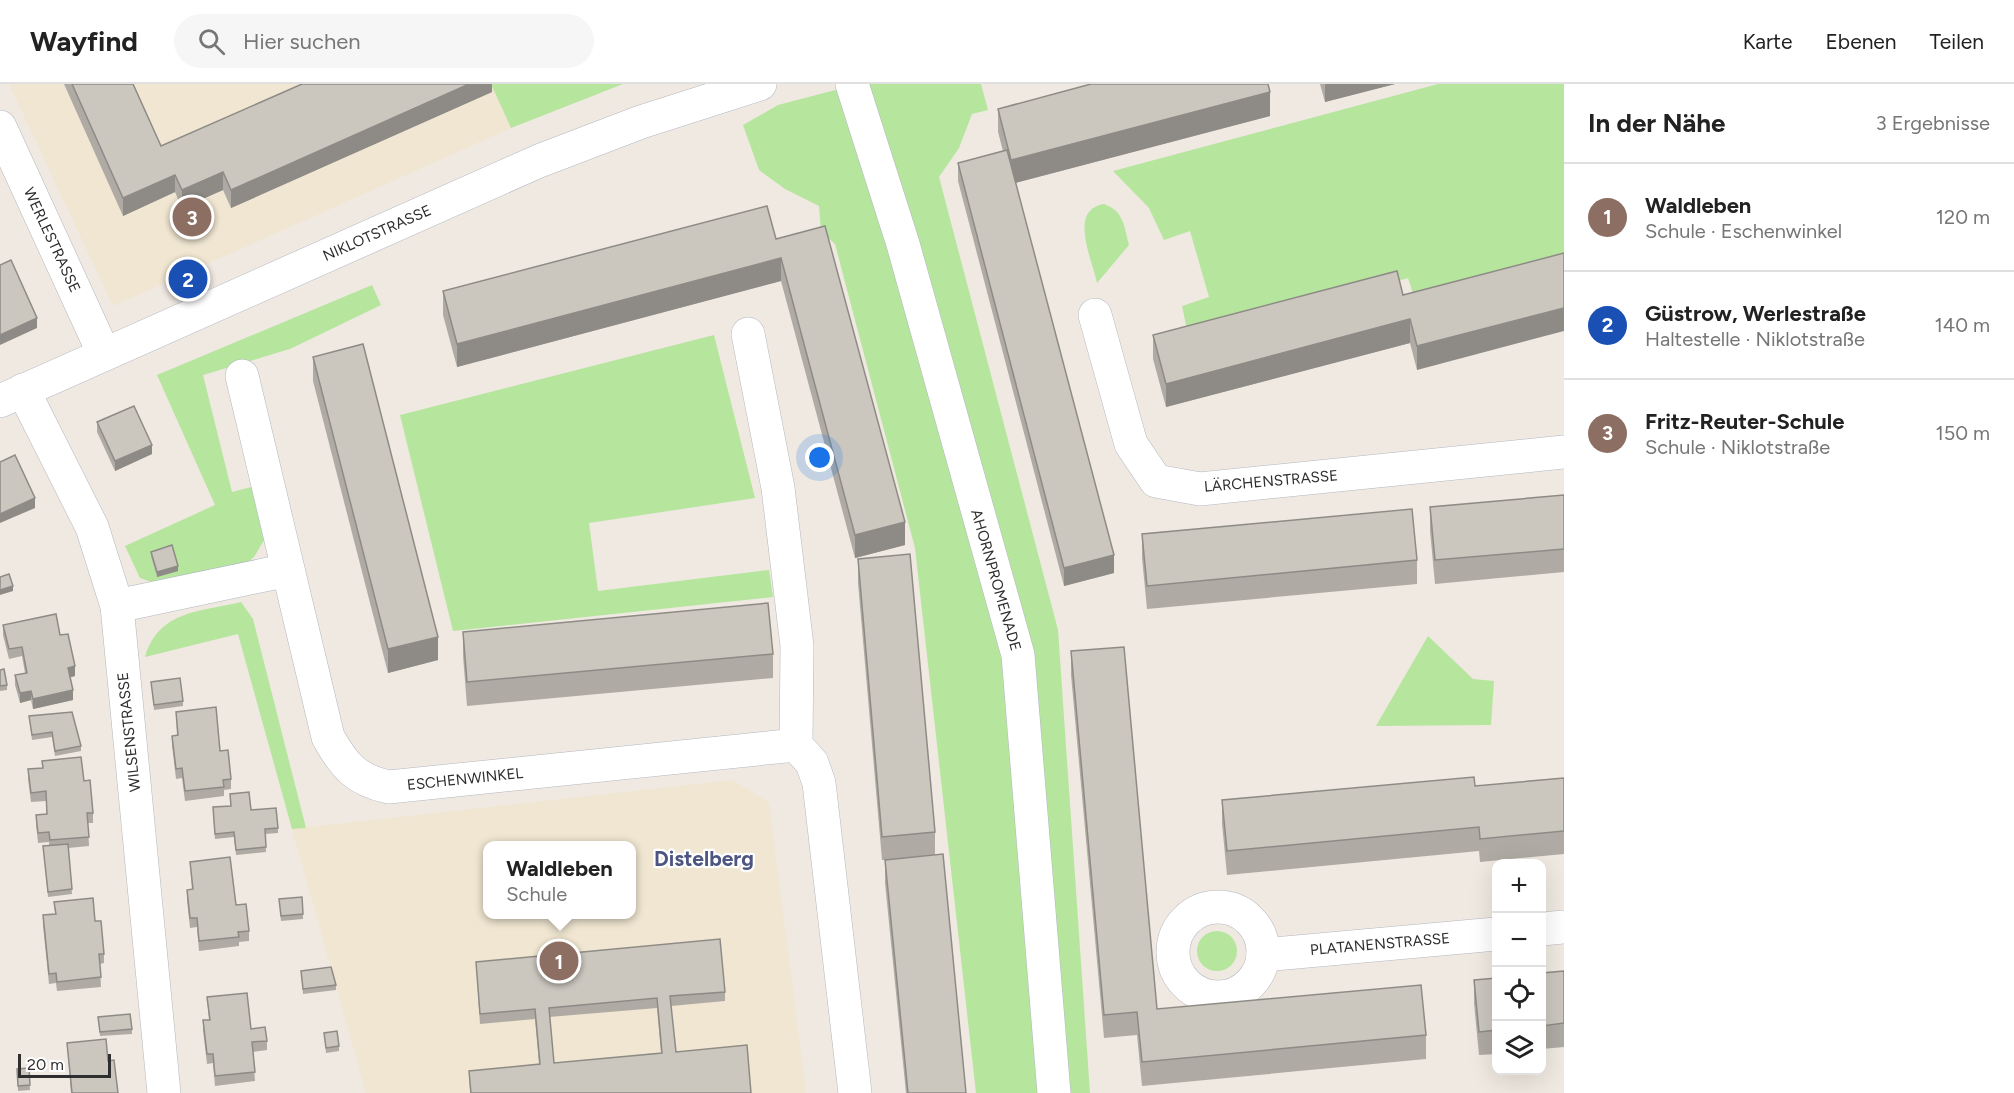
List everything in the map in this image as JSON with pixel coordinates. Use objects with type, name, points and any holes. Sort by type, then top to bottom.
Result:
[{"type":"street","name":"NIKLOTSTRASSE","points":[[11,396],[539,160],[722,89],[760,84]]},
{"type":"street","name":"AHORNPROMENADE","points":[[852,84],[903,244],[1018,655],[1054,1093]]},
{"type":"street","name":"WERLESTRASSE","points":[[0,127],[104,354]]},
{"type":"street","name":"LÄRCHENSTRASSE","points":[[1095,315],[1131,444],[1156,480],[1200,489],[1564,452]]},
{"type":"street","points":[[747,334],[778,488],[797,646],[796,745],[812,763],[819,783],[855,1093]]},
{"type":"street","name":"ESCHENWINKEL","points":[[242,376],[328,737],[342,762],[367,782],[389,787],[796,745]]},
{"type":"street","name":"WILSENSTRASSE","points":[[11,396],[92,527],[117,606],[164,1093]]},
{"type":"street","points":[[117,606],[288,570]]},
{"type":"street","points":[[1546,929],[1564,927]]},
{"type":"street","name":"PLATANENSTRASSE","points":[[1263,955],[1492,933]]},
{"type":"shaded area","points":[[9,84],[491,84],[511,128],[113,306]]},
{"type":"shaded area","points":[[733,780],[769,803],[806,1093],[366,1093],[292,829]]},
{"type":"green space","points":[[491,84],[623,84],[511,128]]},
{"type":"green space","points":[[858,84],[981,84],[988,110],[972,114],[959,148],[939,177],[1058,630],[1090,1093],[976,1093],[915,548],[835,244],[821,231],[819,206],[785,189],[759,170],[743,125],[778,105]]},
{"type":"green space","points":[[1438,84],[1564,84],[1564,259],[1415,300],[1408,278],[1189,339],[1182,306],[1209,297],[1190,231],[1164,240],[1149,208],[1113,171]]},
{"type":"green space","points":[[1104,204],[1119,215],[1129,245],[1097,283],[1085,237],[1085,225],[1087,216],[1093,208]]},
{"type":"green space","points":[[372,285],[381,305],[290,349],[203,375],[232,492],[255,486],[266,537],[254,557],[247,563],[160,585],[140,578],[125,546],[215,505],[157,375]]},
{"type":"green space","points":[[714,335],[755,498],[589,523],[598,591],[769,570],[773,597],[453,631],[400,415]]},
{"type":"green space","points":[[241,602],[253,619],[306,828],[292,829],[238,634],[145,657],[151,642],[160,630],[171,622],[196,611]]},
{"type":"green space","points":[[1428,636],[1473,679],[1494,681],[1491,725],[1376,726]]},
{"type":"green space","points":[[1217,931],[1231,937],[1237,951],[1231,965],[1217,971],[1203,965],[1197,951],[1203,937]]},
{"type":"building","points":[[72,84],[133,84],[161,146],[302,84],[469,84],[231,190],[223,172],[182,190],[175,175],[123,198]]},
{"type":"building","points":[[1091,84],[1268,84],[1270,92],[1011,160],[998,109]]},
{"type":"building","points":[[1007,150],[1114,555],[1064,568],[958,163]]},
{"type":"building","points":[[767,206],[776,239],[825,226],[905,522],[855,535],[781,258],[457,344],[443,291]]},
{"type":"building","points":[[1564,253],[1564,308],[1417,346],[1410,319],[1166,384],[1153,335],[1397,271],[1403,295]]},
{"type":"building","points":[[11,260],[37,318],[0,335],[0,265]]},
{"type":"building","points":[[363,344],[438,637],[388,649],[313,357]]},
{"type":"building","points":[[134,406],[152,445],[115,461],[97,422]]},
{"type":"building","points":[[15,455],[35,498],[0,514],[0,462]]},
{"type":"building","points":[[1564,495],[1564,549],[1435,560],[1430,507]]},
{"type":"building","points":[[1412,509],[1417,560],[1147,586],[1142,534]]},
{"type":"building","points":[[172,545],[178,566],[157,572],[151,552]]},
{"type":"building","points":[[910,554],[935,832],[882,837],[858,559]]},
{"type":"building","points":[[9,574],[13,586],[0,590],[0,577]]},
{"type":"building","points":[[768,603],[773,654],[467,682],[463,632]]},
{"type":"building","points":[[56,614],[60,635],[68,634],[75,666],[68,668],[73,690],[33,699],[31,691],[20,693],[15,675],[27,673],[22,647],[9,649],[3,625]]},
{"type":"building","points":[[1124,647],[1157,1009],[1421,985],[1426,1035],[1142,1062],[1137,1012],[1104,1015],[1071,651]]},
{"type":"building","points":[[4,669],[7,685],[0,686],[0,670]]},
{"type":"building","points":[[180,678],[183,701],[154,705],[151,682]]},
{"type":"building","points":[[216,707],[220,751],[228,750],[231,779],[223,780],[224,787],[185,791],[182,768],[176,769],[172,736],[178,735],[176,712]]},
{"type":"building","points":[[72,712],[81,746],[55,751],[52,732],[32,735],[29,716]]},
{"type":"building","points":[[81,757],[84,781],[90,780],[93,813],[87,813],[89,837],[50,840],[49,832],[38,833],[36,815],[47,814],[46,791],[31,793],[28,769],[43,768],[42,761]]},
{"type":"building","points":[[1474,777],[1475,786],[1564,778],[1564,831],[1480,839],[1479,827],[1227,851],[1222,800]]},
{"type":"building","points":[[249,792],[251,810],[276,808],[278,828],[265,829],[266,847],[236,850],[234,832],[215,834],[213,807],[231,806],[230,794]]},
{"type":"building","points":[[68,844],[72,889],[48,892],[43,846]]},
{"type":"building","points":[[943,854],[966,1093],[908,1093],[885,860]]},
{"type":"building","points":[[230,857],[236,905],[246,904],[249,931],[238,932],[239,937],[199,941],[197,918],[190,918],[187,890],[193,889],[190,862]]},
{"type":"building","points":[[302,897],[303,914],[281,916],[279,899]]},
{"type":"building","points":[[93,898],[95,921],[101,921],[104,954],[99,954],[101,977],[57,982],[56,973],[49,974],[43,915],[56,914],[54,902]]},
{"type":"building","points":[[720,939],[725,992],[670,996],[676,1052],[747,1045],[751,1093],[471,1093],[469,1071],[540,1064],[535,1009],[480,1014],[476,962]],"holes":[[[657,998],[662,1053],[554,1063],[549,1008]]]},
{"type":"building","points":[[331,967],[336,985],[303,989],[301,971]]},
{"type":"building","points":[[1564,971],[1564,1023],[1546,1025],[1546,973]]},
{"type":"building","points":[[1492,978],[1492,1031],[1479,1032],[1474,980]]},
{"type":"building","points":[[247,993],[251,1029],[265,1027],[267,1041],[252,1042],[255,1072],[215,1076],[213,1054],[207,1054],[203,1020],[210,1020],[207,997]]},
{"type":"building","points":[[130,1014],[132,1029],[100,1032],[98,1017]]},
{"type":"building","points":[[337,1031],[339,1046],[326,1048],[324,1033]]},
{"type":"building","points":[[106,1039],[108,1061],[114,1060],[118,1093],[72,1093],[67,1043]]},
{"type":"building","points":[[29,1068],[30,1085],[18,1086],[17,1069]]},
{"type":"place","name":"Fritz-Reuter-Schule","points":[[192,217]]},
{"type":"place","name":"Güstrow, Werlestraße","points":[[188,279]]},
{"type":"place","name":"Waldleben","points":[[559,961]]},
{"type":"district","name":"Distelberg","points":[[704,858]]}]
